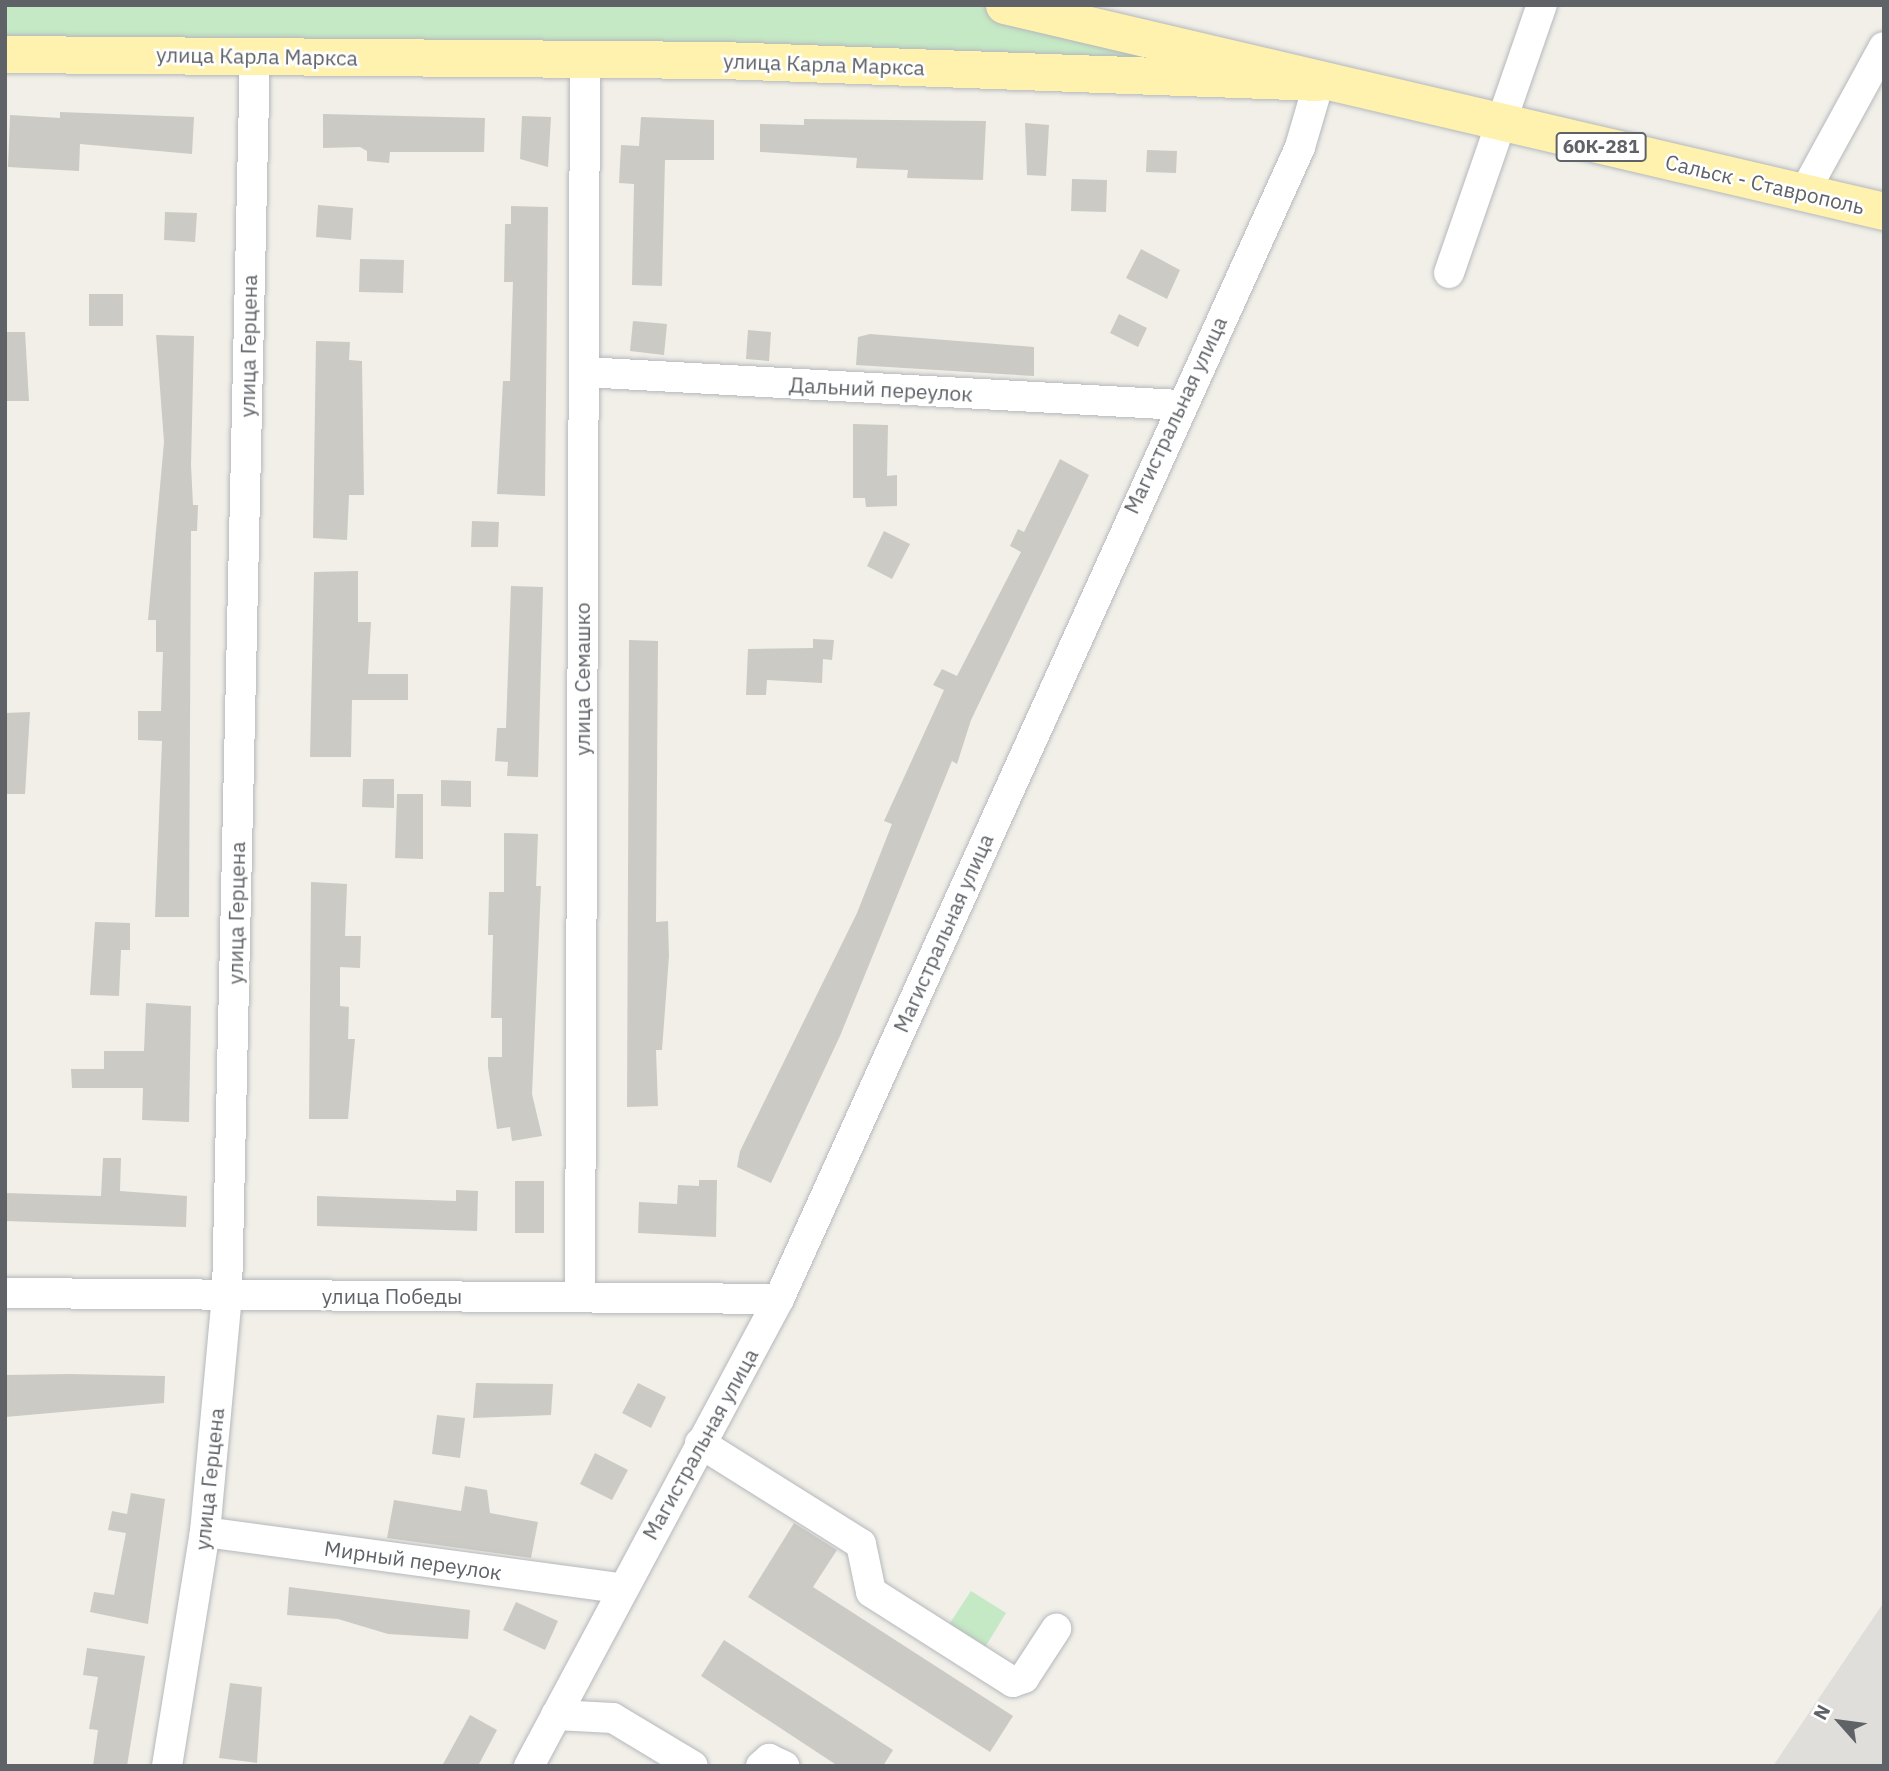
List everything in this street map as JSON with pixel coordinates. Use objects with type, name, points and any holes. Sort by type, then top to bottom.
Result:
[{"type":"main road","points":[[1004,5],[1319,82]]},
{"type":"main road","name":"улица Карла Маркса","points":[[5,54],[585,60],[1319,82]]},
{"type":"main road","name":"Сальск - Ставрополь","points":[[1319,82],[1884,211]]},
{"type":"street","points":[[1450,273],[1498,125],[1542,5]]},
{"type":"street","points":[[1805,191],[1884,47]]},
{"type":"street","name":"улица Герцена","points":[[167,1766],[205,1532],[227,1295],[255,56]]},
{"type":"street","name":"улица Семашко","points":[[580,1297],[585,60]]},
{"type":"street","name":"Магистральная улица","points":[[529,1766],[621,1588],[779,1299],[1179,405],[1300,147],[1319,82]]},
{"type":"street","name":"Дальний переулок","points":[[584,372],[1179,405]]},
{"type":"street","name":"улица Победы","points":[[5,1293],[779,1299]]},
{"type":"street","points":[[700,1443],[861,1544],[871,1592],[1013,1682],[1024,1678],[1056,1629]]},
{"type":"street","name":"Мирный переулок","points":[[205,1532],[621,1588]]},
{"type":"street","points":[[556,1715],[613,1718],[693,1766]]},
{"type":"street","points":[[761,1766],[769,1759],[784,1766]]},
{"type":"shaded area","points":[[1884,1602],[1884,1766],[1773,1766]]},
{"type":"green space","points":[[5,5],[1002,5],[1319,82],[5,54]]},
{"type":"green space","points":[[971,1591],[1006,1613],[984,1649],[948,1626]]},
{"type":"building","points":[[60,112],[194,117],[192,154],[80,144],[79,171],[8,167],[10,115],[60,118]]},
{"type":"building","points":[[323,114],[485,118],[484,152],[390,152],[389,163],[367,161],[367,151],[360,147],[323,148]]},
{"type":"building","points":[[522,116],[551,117],[548,167],[520,159]]},
{"type":"building","points":[[641,117],[714,120],[714,160],[665,160],[662,286],[632,285],[634,184],[619,183],[621,145],[639,146]]},
{"type":"building","points":[[804,119],[986,121],[983,180],[907,178],[908,170],[856,168],[857,158],[760,152],[760,124],[804,125]]},
{"type":"building","points":[[1025,123],[1049,125],[1046,176],[1027,175]]},
{"type":"building","points":[[1147,150],[1177,151],[1176,173],[1146,172]]},
{"type":"building","points":[[1072,179],[1107,180],[1106,212],[1071,211]]},
{"type":"building","points":[[318,205],[353,208],[351,240],[316,237]]},
{"type":"building","points":[[511,206],[548,207],[545,496],[497,494],[503,381],[510,381],[513,282],[504,282],[505,224],[511,224]]},
{"type":"building","points":[[165,212],[197,213],[195,242],[164,240]]},
{"type":"building","points":[[1141,249],[1180,270],[1167,299],[1126,278]]},
{"type":"building","points":[[360,259],[404,260],[403,293],[359,292]]},
{"type":"building","points":[[89,294],[123,294],[123,326],[89,326]]},
{"type":"building","points":[[1119,314],[1147,328],[1138,347],[1110,333]]},
{"type":"building","points":[[633,321],[667,324],[664,355],[630,351]]},
{"type":"building","points":[[748,330],[771,332],[769,361],[746,359]]},
{"type":"building","points":[[5,332],[25,332],[29,401],[5,401]]},
{"type":"building","points":[[870,334],[1034,347],[1034,376],[856,365],[858,337]]},
{"type":"building","points":[[156,335],[194,336],[191,465],[193,505],[198,505],[197,531],[191,531],[189,917],[155,917],[162,741],[138,740],[138,711],[161,711],[163,652],[156,652],[156,620],[148,620],[164,442]]},
{"type":"building","points":[[316,341],[350,342],[349,360],[362,361],[364,495],[349,495],[347,540],[313,538]]},
{"type":"building","points":[[853,424],[888,425],[887,476],[897,475],[897,506],[866,507],[865,498],[853,498]]},
{"type":"building","points":[[1060,459],[1089,475],[971,720],[957,764],[952,761],[840,1036],[771,1183],[737,1167],[740,1151],[857,913],[892,824],[884,821],[944,690],[933,685],[942,669],[957,676],[1021,552],[1010,546],[1018,529],[1024,532]]},
{"type":"building","points":[[472,521],[499,522],[498,547],[471,547]]},
{"type":"building","points":[[884,531],[910,544],[892,579],[867,566]]},
{"type":"building","points":[[358,571],[358,622],[371,622],[368,674],[408,674],[408,700],[352,700],[351,757],[310,757],[314,572]]},
{"type":"building","points":[[511,586],[543,587],[538,777],[507,776],[508,762],[495,761],[497,728],[506,728]]},
{"type":"building","points":[[813,639],[834,640],[832,660],[823,659],[822,683],[767,680],[766,695],[746,695],[748,649],[813,648]]},
{"type":"building","points":[[629,640],[658,641],[656,922],[668,921],[669,956],[662,1050],[656,1050],[658,1106],[627,1107]]},
{"type":"building","points":[[30,712],[25,794],[5,794],[5,713]]},
{"type":"building","points":[[363,779],[394,779],[394,808],[362,807]]},
{"type":"building","points":[[441,780],[471,781],[471,807],[441,806]]},
{"type":"building","points":[[397,794],[423,794],[423,859],[395,858]]},
{"type":"building","points":[[504,833],[538,834],[536,886],[541,886],[532,1094],[542,1136],[512,1141],[510,1127],[497,1129],[488,1067],[488,1057],[502,1057],[502,1018],[491,1018],[493,935],[488,935],[489,892],[504,892]]},
{"type":"building","points":[[311,882],[347,884],[345,936],[361,936],[360,968],[340,967],[340,1006],[349,1007],[348,1039],[355,1039],[348,1119],[309,1119]]},
{"type":"building","points":[[95,922],[130,923],[130,950],[121,950],[119,996],[90,995]]},
{"type":"building","points":[[146,1003],[191,1006],[189,1122],[142,1120],[143,1088],[72,1088],[71,1069],[104,1069],[104,1051],[144,1051]]},
{"type":"building","points":[[103,1158],[121,1158],[120,1191],[187,1196],[186,1227],[5,1221],[5,1193],[101,1196]]},
{"type":"building","points":[[699,1180],[717,1180],[716,1237],[638,1233],[639,1202],[677,1204],[678,1185],[699,1186]]},
{"type":"building","points":[[515,1181],[544,1181],[544,1233],[515,1233]]},
{"type":"building","points":[[456,1190],[478,1191],[477,1231],[317,1226],[317,1196],[456,1201]]},
{"type":"building","points":[[5,1375],[165,1376],[164,1403],[5,1417]]},
{"type":"building","points":[[476,1383],[553,1384],[551,1415],[473,1418]]},
{"type":"building","points":[[638,1383],[666,1397],[651,1428],[622,1413]]},
{"type":"building","points":[[437,1415],[465,1418],[460,1458],[432,1454]]},
{"type":"building","points":[[595,1453],[628,1470],[612,1500],[580,1484]]},
{"type":"building","points":[[465,1486],[487,1490],[490,1513],[538,1522],[531,1558],[387,1538],[394,1500],[461,1511]]},
{"type":"building","points":[[131,1493],[165,1499],[148,1624],[90,1612],[94,1592],[114,1595],[126,1533],[108,1530],[112,1511],[127,1514]]},
{"type":"building","points":[[794,1523],[837,1550],[813,1587],[1013,1716],[990,1752],[748,1597]]},
{"type":"building","points":[[289,1587],[470,1610],[468,1639],[388,1634],[338,1619],[287,1615]]},
{"type":"building","points":[[516,1602],[558,1621],[545,1650],[503,1630]]},
{"type":"building","points":[[724,1640],[893,1750],[883,1766],[838,1766],[701,1676]]},
{"type":"building","points":[[87,1648],[145,1656],[127,1766],[93,1766],[98,1730],[89,1729],[98,1677],[83,1675]]},
{"type":"building","points":[[230,1683],[262,1687],[257,1763],[219,1758]]},
{"type":"building","points":[[470,1715],[497,1730],[478,1766],[442,1766]]}]
